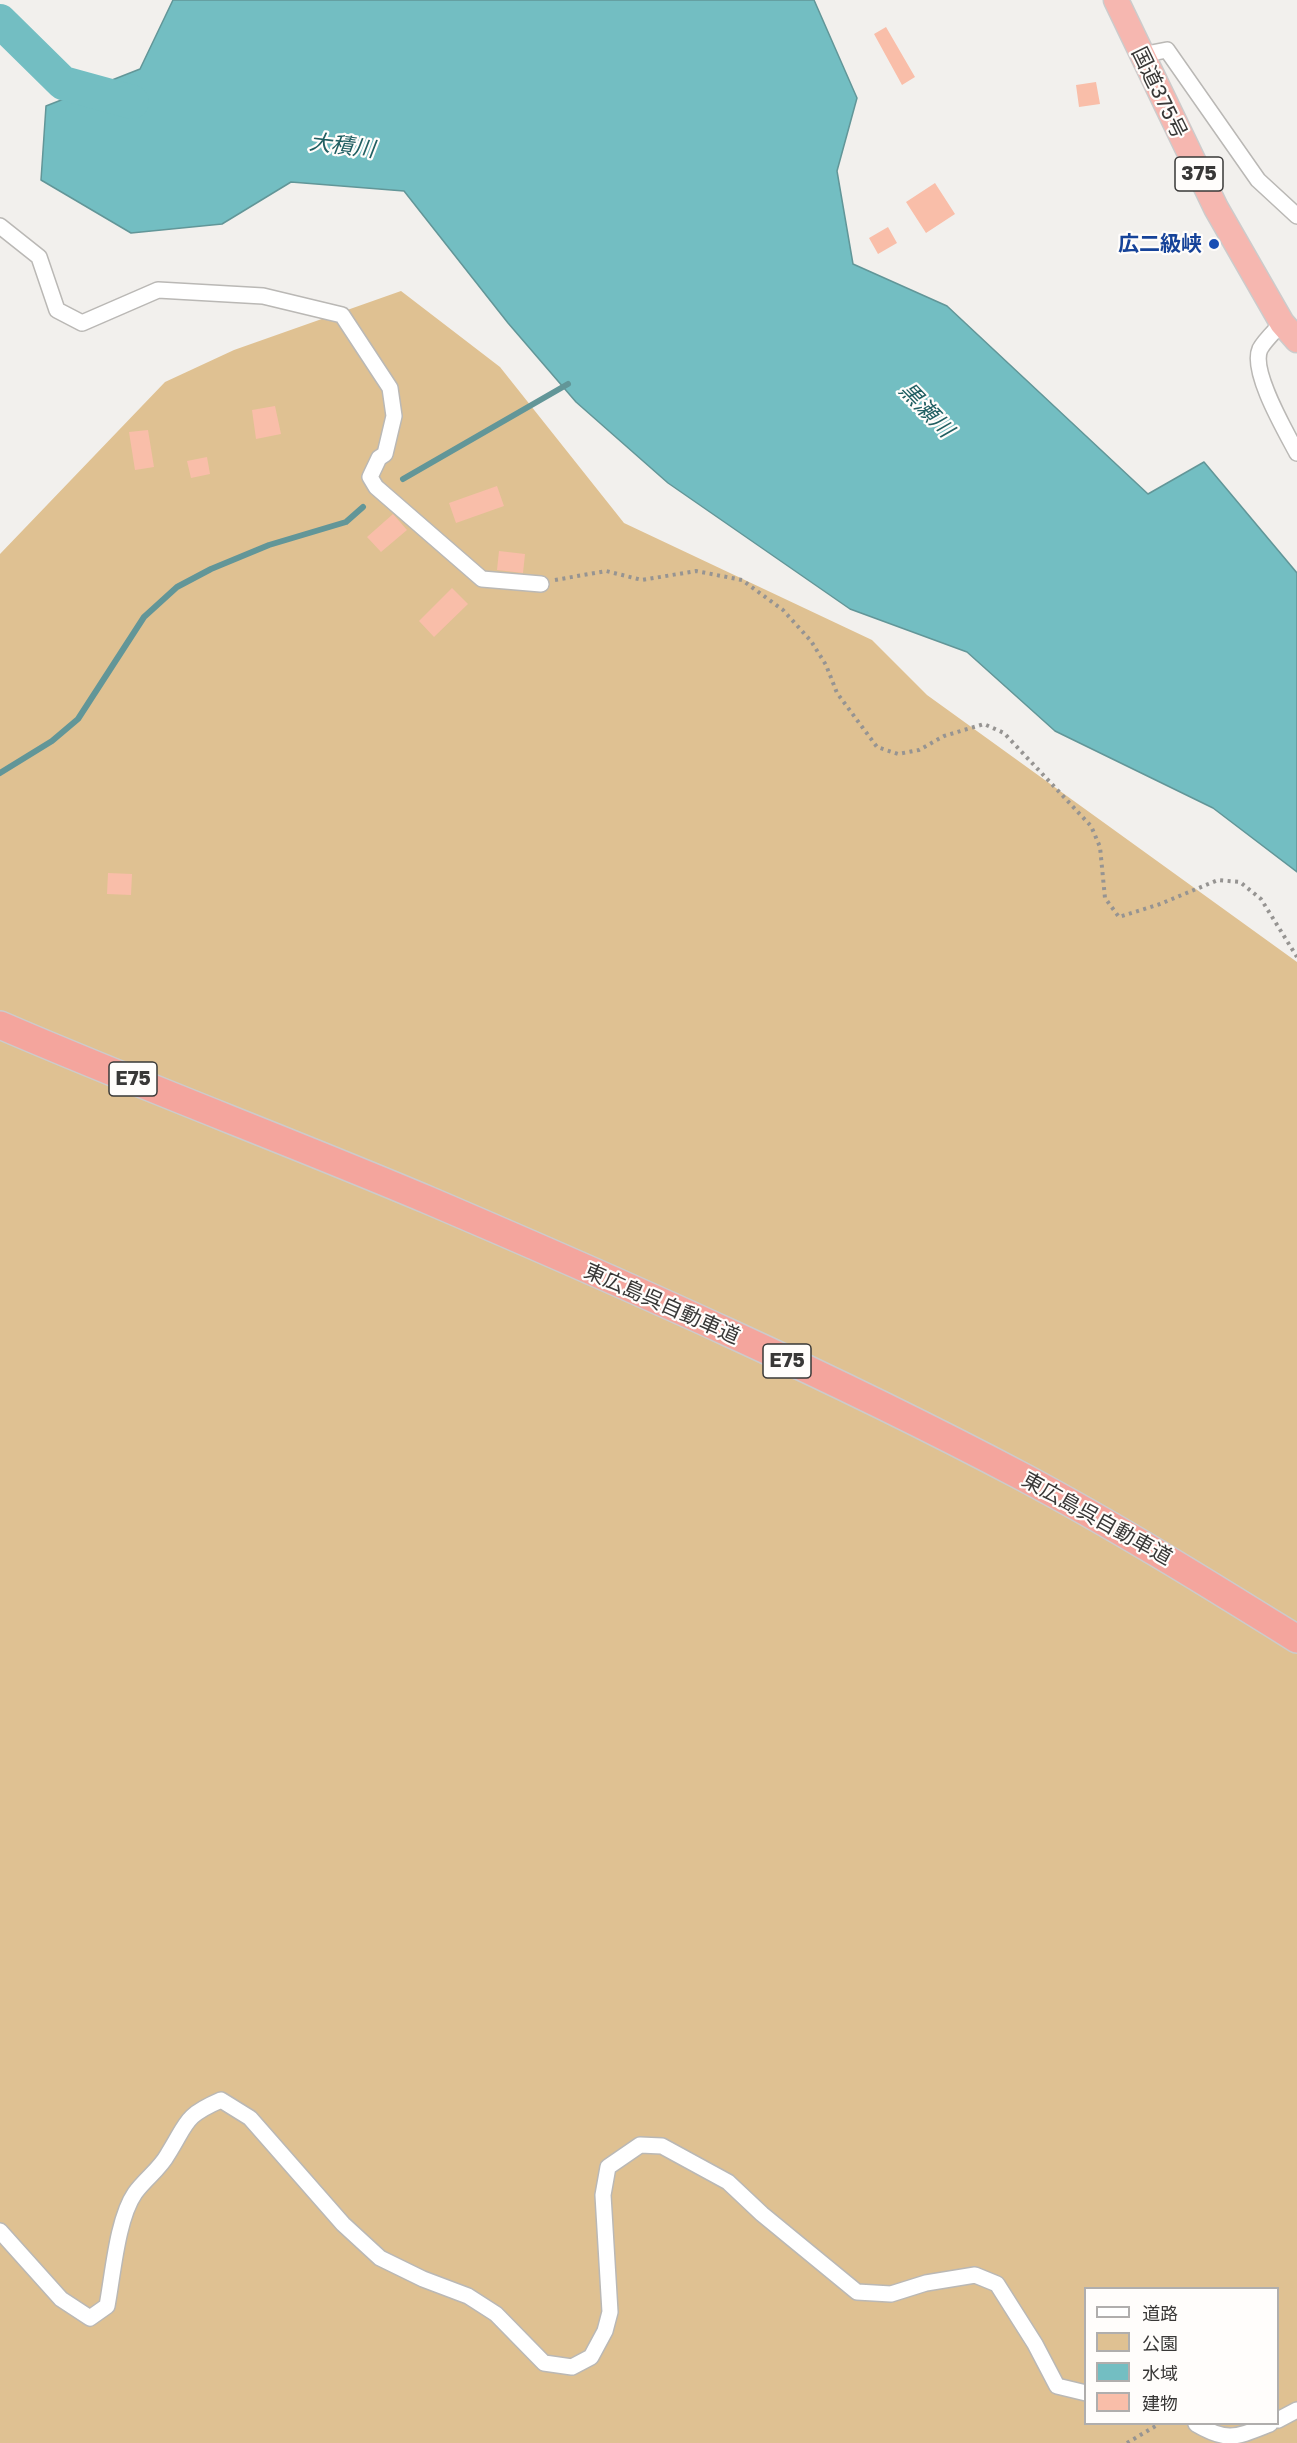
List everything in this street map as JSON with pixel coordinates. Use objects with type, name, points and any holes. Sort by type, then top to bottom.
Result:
[{"type":"highway","name":"国道375号","points":[[1116,0],[1215,208],[1289,332]]},
{"type":"highway","name":"東広島呉自動車道","points":[[0,1025],[427,1200],[663,1303],[847,1389],[1035,1484],[1178,1565],[1297,1639]]},
{"type":"street","points":[[1141,55],[1167,50],[1258,180],[1297,216]]},
{"type":"street","points":[[0,226],[39,257],[57,310],[82,323],[158,290],[263,296],[342,315],[390,388],[394,416],[385,454],[379,458],[370,477],[376,487],[482,579],[542,584]]},
{"type":"street","points":[[1289,332],[1260,349],[1259,368],[1282,425],[1297,453]]},
{"type":"street","points":[[0,2231],[61,2299],[90,2319],[107,2306],[124,2220],[134,2195],[167,2157],[182,2128],[196,2111],[221,2100],[250,2118],[344,2224],[380,2258],[423,2279],[468,2296],[496,2314],[544,2363],[572,2367],[591,2357],[605,2331],[610,2312],[603,2195],[608,2167],[640,2145],[662,2146],[728,2182],[857,2292],[891,2294],[926,2283],[975,2275],[997,2284],[1057,2386],[1084,2392]]},
{"type":"street","points":[[1279,2419],[1297,2410]]},
{"type":"street","points":[[1197,2425],[1215,2437],[1238,2437],[1268,2425]]},
{"type":"path","points":[[542,584],[606,571],[642,580],[696,571],[742,580],[783,610],[811,641],[826,665],[837,693],[877,747],[898,754],[919,750],[944,736],[984,724],[1004,733],[1091,826],[1100,847],[1105,898],[1119,917],[1160,904],[1218,880],[1240,882],[1261,899],[1297,957]]},
{"type":"path","points":[[1127,2443],[1157,2425]]},
{"type":"green space","points":[[401,291],[500,367],[624,523],[872,640],[927,695],[1297,962],[1297,2443],[0,2443],[0,554],[165,382],[234,350]]},
{"type":"water","name":"黒瀬川","points":[[173,0],[814,0],[857,98],[837,171],[853,264],[947,306],[1148,494],[1204,462],[1297,573],[1297,872],[1213,808],[1055,731],[967,652],[850,609],[668,483],[576,402],[508,323],[404,191],[291,182],[222,224],[131,233],[41,180],[46,106],[140,69]]},
{"type":"building","points":[[886,27],[915,77],[902,85],[874,34]]},
{"type":"building","points":[[1096,82],[1100,104],[1079,107],[1076,85]]},
{"type":"building","points":[[935,183],[955,214],[926,233],[906,202]]},
{"type":"building","points":[[888,227],[897,243],[878,254],[869,238]]},
{"type":"building","points":[[275,406],[281,434],[256,439],[252,410]]},
{"type":"building","points":[[148,430],[154,467],[135,470],[129,432]]},
{"type":"building","points":[[207,457],[210,474],[191,478],[187,461]]},
{"type":"building","points":[[497,486],[504,506],[456,523],[449,503]]},
{"type":"building","points":[[393,514],[407,530],[381,552],[367,537]]},
{"type":"building","points":[[499,551],[525,554],[523,573],[497,570]]},
{"type":"building","points":[[452,588],[468,604],[434,637],[419,621]]},
{"type":"building","points":[[108,873],[132,874],[131,895],[107,894]]},
{"type":"waterway","name":"大積川","points":[[0,21],[63,83],[132,102]]},
{"type":"waterway","points":[[403,479],[568,384]]},
{"type":"waterway","points":[[0,773],[52,741],[78,719],[144,617],[177,587],[211,569],[269,545],[346,522],[363,507]]},
{"type":"place","name":"広二級峡","points":[[1214,244]]}]
